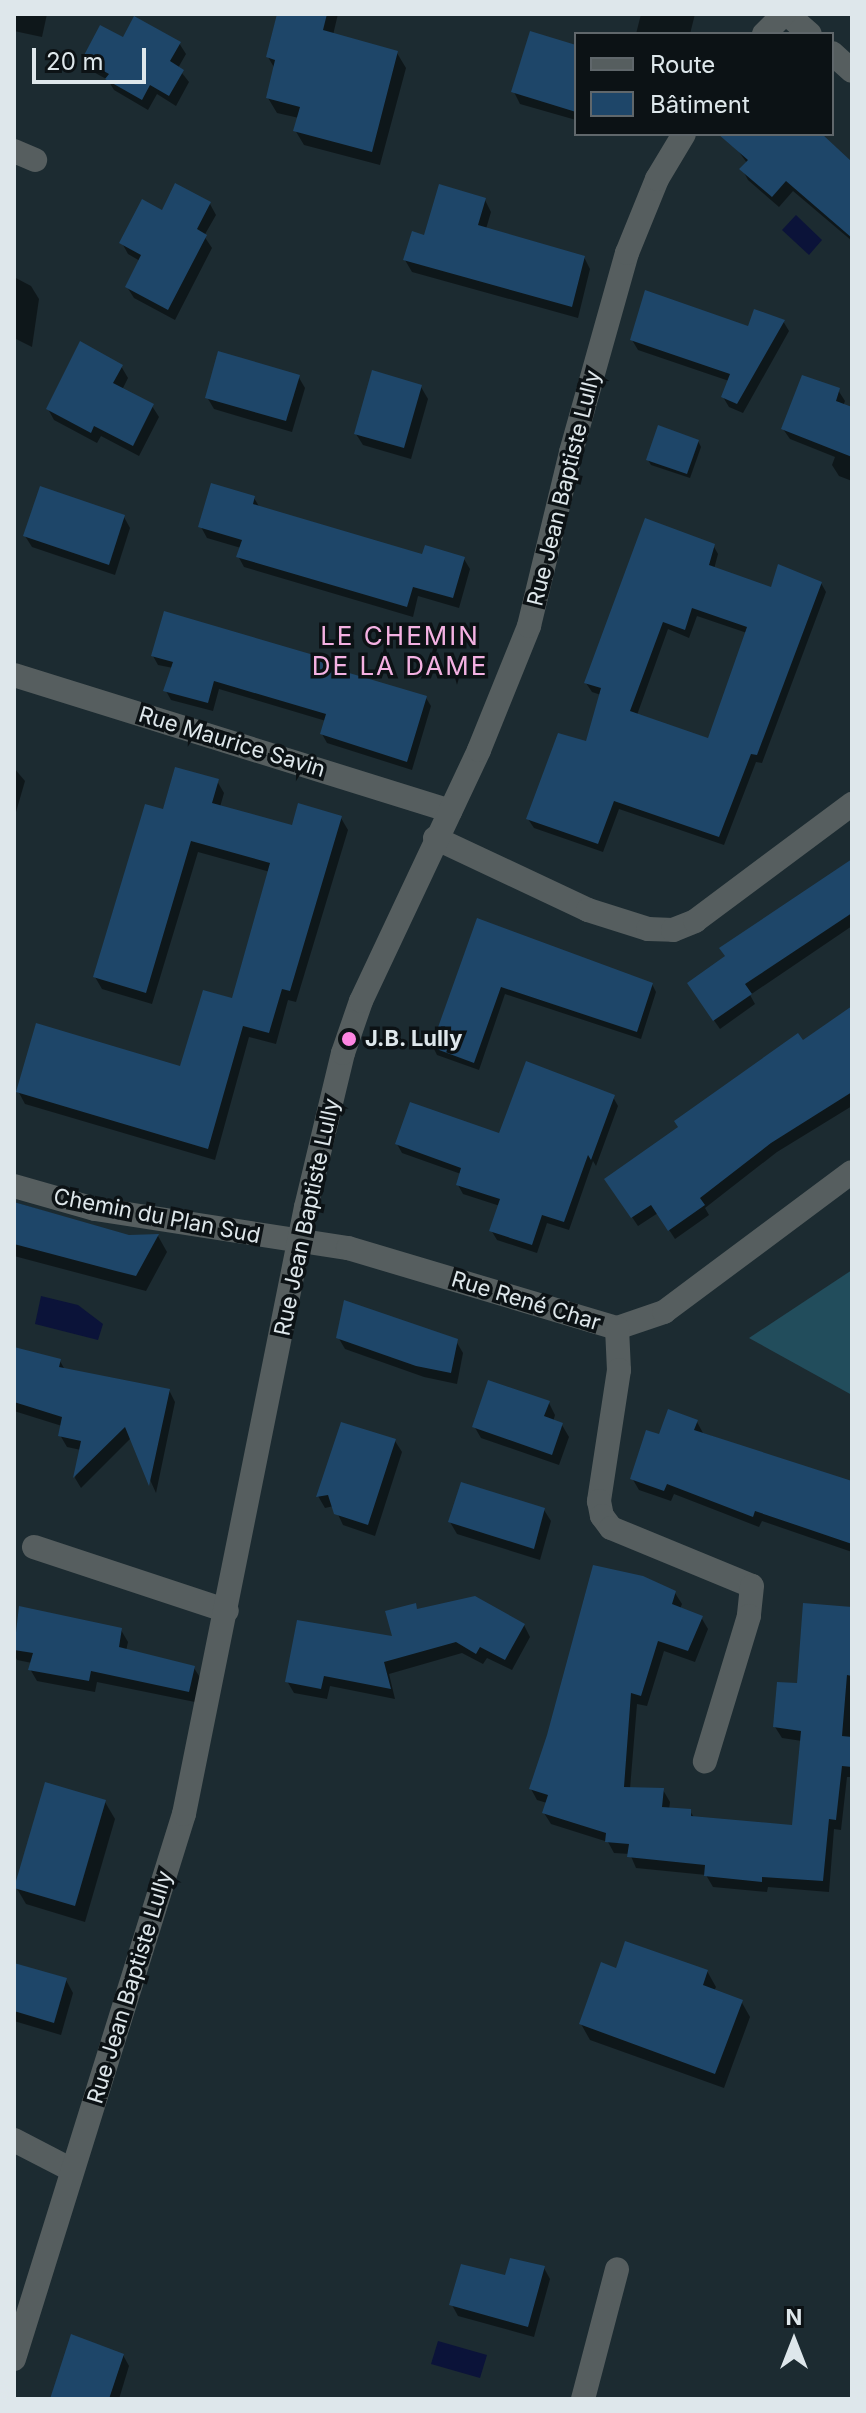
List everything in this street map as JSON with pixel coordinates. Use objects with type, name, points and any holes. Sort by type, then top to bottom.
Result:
[{"type":"street","points":[[766,32],[786,14],[808,32]]},
{"type":"street","points":[[834,55],[852,71]]},
{"type":"street","name":"Rue Jean Baptiste Lully","points":[[14,2359],[184,1814],[300,1243],[343,1053],[361,1001],[450,811],[529,626],[571,452],[627,253],[657,179],[683,136]]},
{"type":"street","name":"Rue Maurice Savin","points":[[14,675],[450,811]]},
{"type":"street","points":[[435,838],[588,910],[648,929],[673,930],[695,921],[852,804]]},
{"type":"street","name":"Rue René Char","points":[[300,1243],[348,1248],[617,1328],[664,1312],[852,1172]]},
{"type":"street","name":"Chemin du Plan Sud","points":[[14,1186],[95,1209],[300,1243]]},
{"type":"street","points":[[617,1328],[619,1370],[599,1501],[602,1516],[611,1528],[752,1586],[749,1616],[705,1761]]},
{"type":"street","points":[[34,1547],[227,1611]]},
{"type":"street","points":[[14,2140],[72,2170]]},
{"type":"street","points":[[583,2399],[617,2269]]},
{"type":"shaded area","points":[[796,215],[822,240],[809,255],[782,230]]},
{"type":"shaded area","points":[[852,1270],[852,1395],[749,1338]]},
{"type":"shaded area","points":[[41,1296],[78,1305],[103,1324],[98,1340],[35,1324]]},
{"type":"shaded area","points":[[438,2341],[487,2355],[480,2378],[431,2364]]},
{"type":"building","points":[[277,14],[327,14],[323,30],[398,51],[372,152],[293,131],[300,107],[266,98],[275,60],[266,57]]},
{"type":"building","points":[[134,16],[181,42],[170,61],[184,70],[169,96],[150,85],[142,100],[105,79],[109,74],[82,59],[100,25],[123,37]]},
{"type":"building","points":[[530,31],[574,44],[574,111],[511,92]]},
{"type":"building","points":[[720,136],[824,136],[852,162],[852,238],[786,181],[772,197],[739,169],[748,160]]},
{"type":"building","points":[[175,183],[211,202],[197,229],[207,235],[168,310],[125,287],[141,255],[119,243],[142,199],[162,210]]},
{"type":"building","points":[[439,184],[486,198],[478,225],[585,256],[572,307],[403,260],[412,231],[424,235]]},
{"type":"building","points":[[645,290],[748,326],[754,309],[785,320],[737,404],[721,397],[730,374],[630,340]]},
{"type":"building","points":[[80,341],[123,365],[113,383],[154,404],[133,446],[94,426],[91,433],[46,409]]},
{"type":"building","points":[[218,351],[300,375],[286,421],[205,398]]},
{"type":"building","points":[[372,370],[422,385],[404,448],[354,434]]},
{"type":"building","points":[[802,375],[840,388],[836,401],[852,407],[852,457],[781,429]]},
{"type":"building","points":[[658,425],[699,440],[687,474],[646,460]]},
{"type":"building","points":[[211,483],[255,496],[253,504],[422,554],[425,545],[465,557],[453,598],[413,587],[407,607],[236,557],[242,540],[198,527]]},
{"type":"building","points":[[40,486],[125,515],[109,565],[23,536]]},
{"type":"building","points":[[645,518],[715,544],[709,565],[771,587],[778,564],[822,582],[757,755],[751,754],[719,837],[614,801],[598,844],[526,819],[558,733],[586,741],[601,688],[584,683]],"holes":[[[692,608],[747,627],[708,738],[630,711],[663,622],[685,630]]]},
{"type":"building","points":[[164,611],[341,663],[339,670],[427,696],[407,762],[320,734],[326,714],[214,681],[208,703],[163,691],[173,662],[151,656]]},
{"type":"building","points":[[175,767],[219,779],[212,803],[292,825],[298,803],[342,816],[290,991],[282,989],[269,1033],[243,1026],[208,1149],[16,1092],[36,1023],[180,1066],[203,990],[232,998],[270,863],[191,841],[146,993],[93,977],[145,804],[163,809]]},
{"type":"building","points":[[852,859],[852,913],[745,984],[752,994],[713,1021],[687,983],[725,956],[719,948]]},
{"type":"building","points":[[477,918],[653,983],[637,1032],[501,987],[474,1063],[431,1047]]},
{"type":"building","points":[[852,1006],[852,1092],[771,1143],[700,1198],[705,1205],[668,1231],[651,1205],[631,1218],[604,1179],[678,1127],[674,1121],[798,1033],[803,1040]]},
{"type":"building","points":[[526,1061],[615,1095],[591,1160],[588,1155],[564,1222],[542,1215],[532,1245],[489,1231],[500,1199],[456,1185],[461,1168],[395,1144],[410,1102],[499,1133]]},
{"type":"building","points":[[14,1202],[129,1235],[159,1234],[136,1276],[14,1244]]},
{"type":"building","points":[[344,1300],[458,1339],[451,1373],[416,1366],[336,1338]]},
{"type":"building","points":[[14,1347],[61,1359],[59,1367],[170,1389],[149,1486],[125,1427],[73,1478],[81,1441],[58,1436],[62,1417],[14,1402]]},
{"type":"building","points":[[488,1380],[550,1401],[544,1416],[563,1423],[552,1455],[472,1427]]},
{"type":"building","points":[[668,1409],[698,1420],[694,1430],[852,1481],[852,1544],[755,1511],[753,1517],[667,1484],[664,1491],[630,1479],[646,1430],[659,1434]]},
{"type":"building","points":[[341,1422],[396,1439],[368,1525],[334,1514],[328,1495],[316,1497]]},
{"type":"building","points":[[461,1482],[545,1508],[534,1549],[448,1522]]},
{"type":"building","points":[[593,1565],[643,1576],[676,1591],[672,1604],[703,1616],[688,1651],[658,1641],[641,1696],[631,1693],[624,1787],[664,1788],[662,1807],[691,1809],[691,1816],[792,1825],[801,1731],[773,1727],[777,1682],[797,1683],[803,1603],[852,1607],[852,1676],[847,1675],[842,1736],[852,1737],[852,1767],[842,1766],[836,1820],[829,1819],[823,1881],[762,1877],[762,1882],[704,1876],[705,1865],[627,1857],[629,1844],[605,1842],[606,1833],[542,1813],[548,1795],[529,1789],[547,1735]]},
{"type":"building","points":[[475,1596],[525,1624],[505,1660],[480,1647],[476,1654],[456,1642],[384,1662],[391,1689],[324,1676],[321,1689],[285,1682],[297,1620],[392,1636],[385,1611],[416,1603],[417,1609]]},
{"type":"building","points":[[19,1606],[122,1628],[119,1647],[195,1666],[189,1692],[91,1671],[89,1681],[28,1670],[33,1653],[14,1650]]},
{"type":"building","points":[[45,1782],[106,1800],[75,1906],[14,1888]]},
{"type":"building","points":[[625,1941],[708,1970],[703,1985],[743,2000],[715,2074],[579,2024],[601,1962],[616,1968]]},
{"type":"building","points":[[14,1963],[67,1978],[54,2023],[14,2011]]},
{"type":"building","points":[[510,2258],[545,2266],[528,2327],[449,2305],[461,2264],[505,2275]]},
{"type":"building","points":[[71,2334],[124,2354],[109,2399],[50,2399]]},
{"type":"place","name":"J.B. Lully","points":[[349,1039]]},
{"type":"district","name":"LE CHEMIN DE LA DAME","points":[[400,651]]}]
